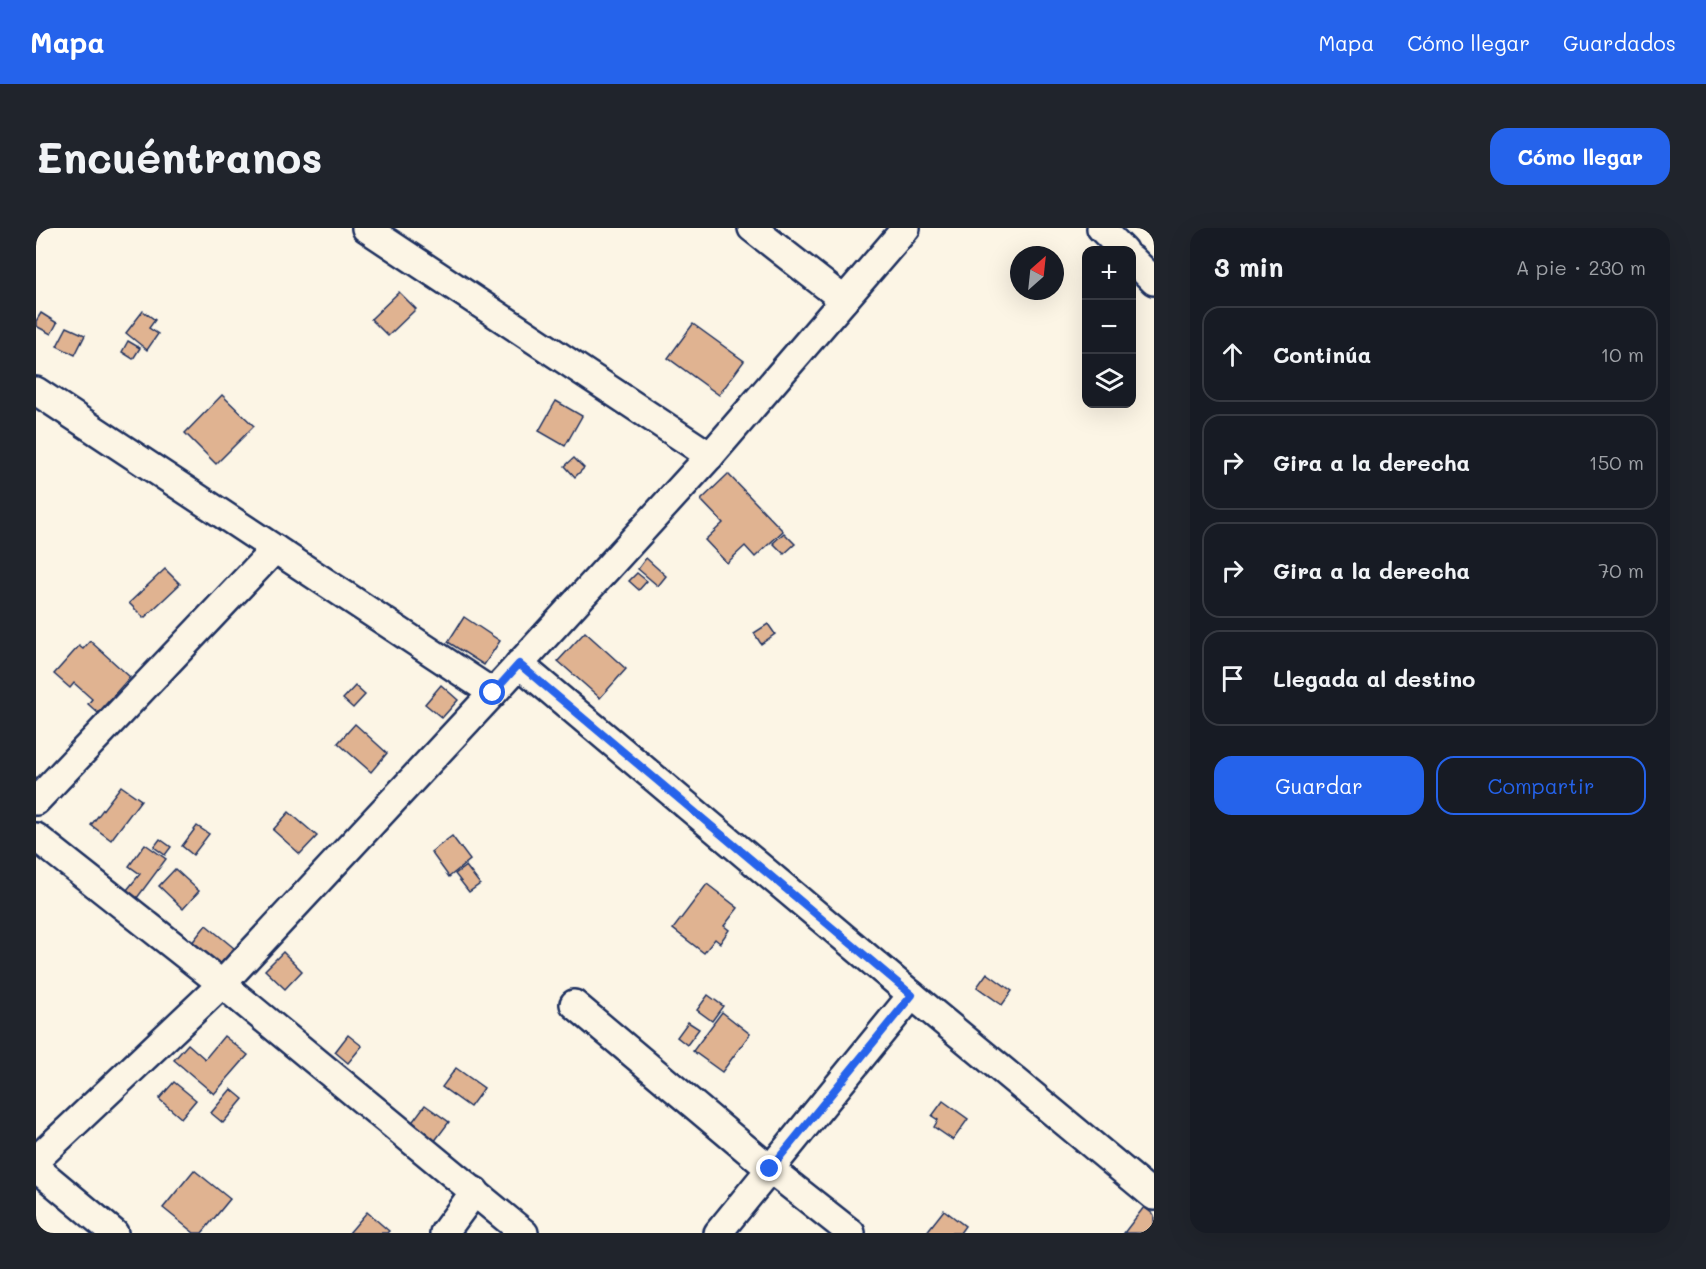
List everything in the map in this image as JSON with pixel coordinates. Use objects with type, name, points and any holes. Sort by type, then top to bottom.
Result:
[{"type":"street","points":[[366,228],[710,456]]},
{"type":"street","points":[[752,228],[844,300]]},
{"type":"street","points":[[36,1160],[222,984],[710,456],[906,228]]},
{"type":"street","points":[[1101,228],[1119,246]]},
{"type":"street","points":[[1136,264],[1154,281]]},
{"type":"street","points":[[36,391],[493,693]]},
{"type":"street","points":[[36,801],[274,549]]},
{"type":"street","points":[[519,664],[1154,1196]]},
{"type":"street","points":[[36,837],[222,984],[524,1233]]},
{"type":"street","points":[[718,1233],[912,995]]},
{"type":"street","points":[[574,1004],[770,1169],[851,1233]]},
{"type":"street","points":[[36,1168],[114,1233]]},
{"type":"street","points":[[444,1233],[475,1191]]},
{"type":"building","points":[[399,292],[416,309],[388,336],[371,319]]},
{"type":"building","points":[[143,311],[155,320],[149,328],[158,334],[147,350],[126,333]]},
{"type":"building","points":[[41,313],[57,323],[51,334],[36,326]]},
{"type":"building","points":[[693,324],[744,361],[719,395],[668,358]]},
{"type":"building","points":[[67,327],[85,335],[75,355],[57,346]]},
{"type":"building","points":[[128,341],[140,348],[133,359],[122,352]]},
{"type":"building","points":[[222,395],[254,426],[216,464],[185,433]]},
{"type":"building","points":[[556,401],[582,416],[565,446],[539,431]]},
{"type":"building","points":[[574,458],[584,468],[575,477],[565,466]]},
{"type":"building","points":[[728,474],[783,531],[755,557],[745,546],[727,563],[705,540],[723,523],[701,500]]},
{"type":"building","points":[[784,533],[795,544],[784,554],[773,543]]},
{"type":"building","points":[[646,558],[666,576],[658,586],[638,569]]},
{"type":"building","points":[[165,569],[180,584],[144,618],[129,603]]},
{"type":"building","points":[[637,573],[647,581],[639,590],[629,581]]},
{"type":"building","points":[[464,617],[500,641],[484,665],[448,642]]},
{"type":"building","points":[[768,624],[775,634],[761,644],[754,633]]},
{"type":"building","points":[[585,632],[626,669],[600,698],[558,661]]},
{"type":"building","points":[[90,641],[130,677],[98,713],[88,704],[92,699],[74,683],[70,688],[54,674],[79,646],[83,649]]},
{"type":"building","points":[[441,685],[458,700],[442,718],[425,704]]},
{"type":"building","points":[[355,686],[365,695],[353,708],[343,699]]},
{"type":"building","points":[[355,724],[387,753],[371,772],[338,743]]},
{"type":"building","points":[[121,786],[141,800],[111,840],[91,825]]},
{"type":"building","points":[[289,812],[317,836],[300,854],[273,830]]},
{"type":"building","points":[[197,826],[209,834],[193,855],[182,846]]},
{"type":"building","points":[[452,836],[470,860],[449,877],[431,852]]},
{"type":"building","points":[[160,839],[171,847],[165,855],[154,847]]},
{"type":"building","points":[[145,844],[166,859],[137,898],[127,890],[140,874],[129,866]]},
{"type":"building","points":[[466,866],[480,884],[469,892],[455,874]]},
{"type":"building","points":[[175,869],[199,891],[183,909],[159,886]]},
{"type":"building","points":[[707,884],[738,908],[724,926],[729,930],[720,943],[715,939],[704,953],[673,929]]},
{"type":"building","points":[[206,925],[234,948],[218,967],[191,944]]},
{"type":"building","points":[[283,952],[302,971],[285,989],[265,970]]},
{"type":"building","points":[[987,973],[1012,991],[1002,1005],[977,987]]},
{"type":"building","points":[[708,995],[723,1006],[712,1021],[697,1010]]},
{"type":"building","points":[[722,1012],[750,1034],[722,1072],[693,1051]]},
{"type":"building","points":[[688,1022],[699,1029],[687,1045],[677,1037]]},
{"type":"building","points":[[348,1035],[362,1046],[348,1063],[335,1052]]},
{"type":"building","points":[[224,1036],[248,1055],[214,1094],[174,1060],[188,1044],[205,1059]]},
{"type":"building","points":[[456,1068],[484,1088],[470,1107],[442,1087]]},
{"type":"building","points":[[174,1082],[196,1100],[181,1118],[159,1099]]},
{"type":"building","points":[[231,1089],[243,1099],[223,1123],[211,1113]]},
{"type":"building","points":[[943,1101],[968,1119],[953,1140],[934,1127],[938,1120],[932,1116]]},
{"type":"building","points":[[425,1105],[449,1122],[434,1142],[410,1125]]},
{"type":"building","points":[[194,1170],[230,1199],[202,1233],[194,1233],[163,1208]]},
{"type":"building","points":[[1144,1207],[1154,1215],[1154,1231],[1152,1233],[1124,1233]]},
{"type":"building","points":[[944,1210],[965,1226],[960,1233],[926,1233]]},
{"type":"building","points":[[367,1212],[389,1231],[387,1233],[349,1233]]},
{"type":"route","points":[[493,693],[519,664],[912,995],[770,1169]]}]
